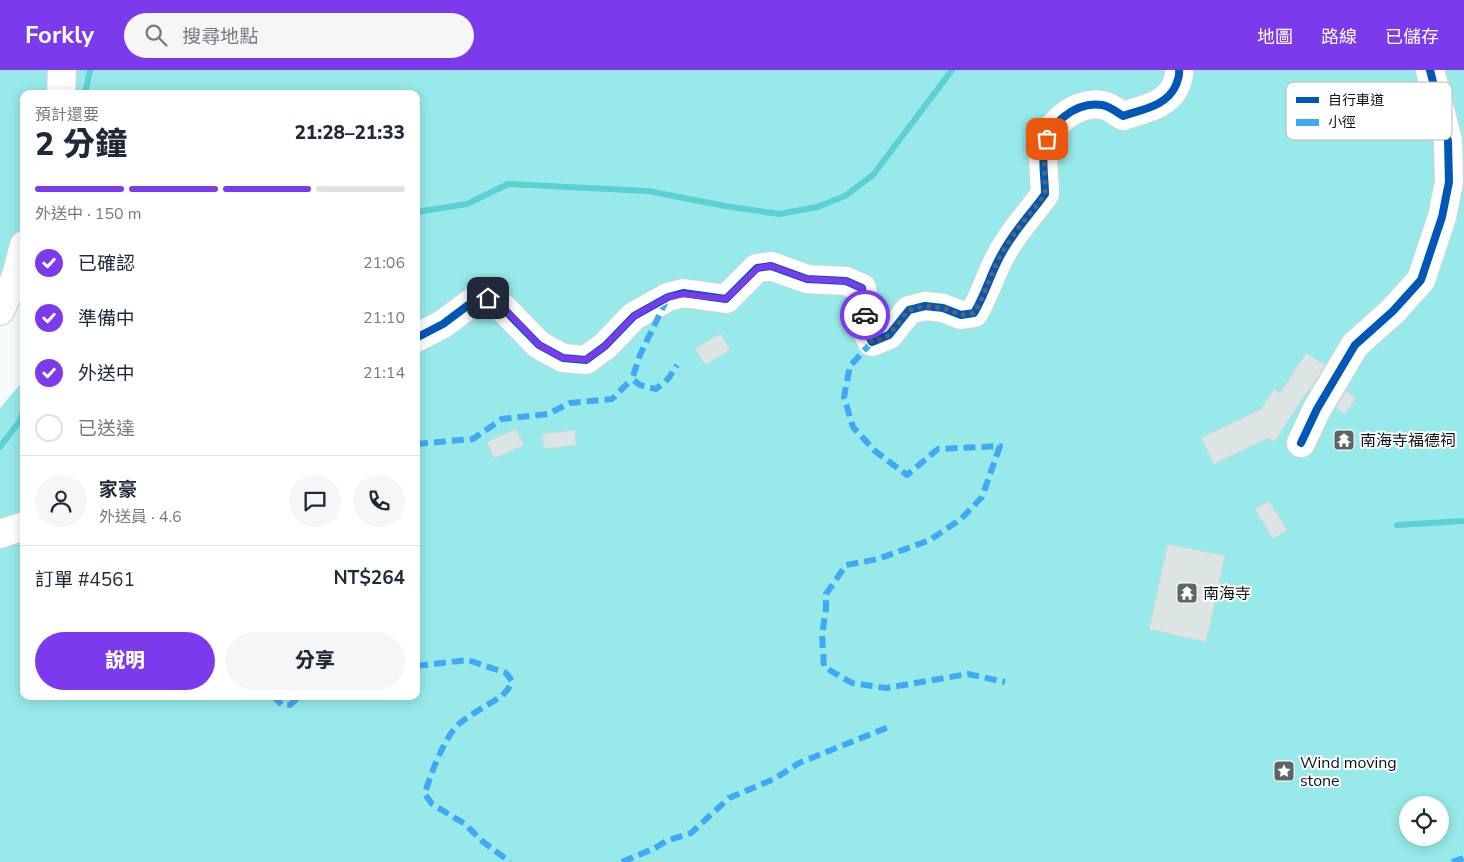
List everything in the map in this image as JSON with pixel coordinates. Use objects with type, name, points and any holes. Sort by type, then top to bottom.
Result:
[{"type":"street","points":[[61,90],[62,70]]},
{"type":"street","points":[[420,336],[443,324],[475,300],[488,298],[500,304],[539,345],[563,358],[586,360],[605,346],[634,316],[668,297],[683,294],[726,299],[758,268],[771,266],[807,279],[846,281],[862,288],[866,330],[872,342],[889,335],[909,310],[925,306],[943,308],[961,315],[974,313],[981,302],[1000,257],[1019,225],[1045,194],[1044,150],[1051,129],[1062,117],[1088,104],[1104,105],[1123,116],[1160,103],[1172,94],[1180,75],[1179,70]]},
{"type":"street","points":[[1300,443],[1317,409],[1355,345],[1393,311],[1421,280],[1442,217],[1449,182],[1448,140]]},
{"type":"street","points":[[0,311],[16,276],[20,260]]},
{"type":"street","points":[[0,534],[20,527]]},
{"type":"shaded area","points":[[0,70],[1464,70],[1464,862],[0,862],[0,408],[20,385],[20,700],[420,700],[420,90],[20,90],[20,294],[0,303]]},
{"type":"building","points":[[721,334],[730,350],[705,365],[695,348]]},
{"type":"building","points":[[1306,353],[1325,365],[1274,442],[1268,438],[1214,464],[1201,438],[1261,409],[1274,389],[1280,393]]},
{"type":"building","points":[[1346,391],[1356,398],[1345,414],[1336,408]]},
{"type":"building","points":[[516,429],[524,445],[494,458],[487,442]]},
{"type":"building","points":[[575,430],[576,445],[544,449],[542,434]]},
{"type":"building","points":[[1269,501],[1287,530],[1273,539],[1255,509]]},
{"type":"building","name":"南海寺","points":[[1168,544],[1225,556],[1206,642],[1149,629]]},
{"type":"waterway","points":[[86,90],[90,70]]},
{"type":"waterway","points":[[420,211],[467,204],[508,184],[648,191],[779,214],[817,207],[845,196],[873,175],[952,70]]},
{"type":"waterway","points":[[0,447],[20,420]]},
{"type":"waterway","points":[[1397,525],[1464,521]]},
{"type":"marked path","points":[[667,299],[640,355],[632,379],[640,385],[656,389],[668,379],[677,365]]},
{"type":"marked path","points":[[872,342],[850,366],[844,397],[853,427],[875,451],[907,475],[938,449],[1000,446],[982,497],[961,519],[930,540],[878,559],[846,565],[826,594],[822,635],[824,667],[852,683],[886,688],[968,674],[1005,682]]},
{"type":"marked path","points":[[420,444],[473,439],[502,419],[548,414],[570,403],[612,399],[632,379]]},
{"type":"marked path","points":[[420,666],[468,660],[506,673],[512,681],[502,696],[469,716],[454,729],[439,756],[425,794],[432,804],[465,824],[482,841],[510,862]]},
{"type":"marked path","points":[[277,700],[282,705],[290,705],[296,700]]},
{"type":"marked path","points":[[622,862],[655,848],[666,841],[691,833],[729,798],[774,779],[799,763],[891,726]]},
{"type":"marked path","points":[[1452,862],[1464,858]]},
{"type":"cycle path","points":[[420,336],[443,324],[475,300],[487,298],[500,305],[539,345],[563,358],[586,360],[605,346],[634,316],[668,297],[683,293],[726,299],[757,268],[771,266],[807,279],[846,281],[862,288],[866,330],[872,342],[889,335],[909,310],[925,306],[943,308],[961,315],[974,313],[1005,248],[1045,194],[1044,151],[1046,141],[1057,124],[1064,116],[1073,111],[1092,105],[1102,105],[1113,109],[1123,116],[1154,106],[1167,98],[1172,92],[1178,79],[1179,70]]},
{"type":"cycle path","points":[[1430,70],[1433,82]]},
{"type":"cycle path","points":[[1301,443],[1317,409],[1355,345],[1393,311],[1421,280],[1442,217],[1449,182],[1448,140]]},
{"type":"way so far","points":[[865,315],[866,330],[872,342],[889,335],[909,310],[925,306],[943,308],[961,315],[974,313],[981,302],[1000,257],[1019,225],[1045,194],[1044,150],[1047,139]]},
{"type":"place","name":"南海寺福德祠","points":[[1344,440]]},
{"type":"place","name":"南海寺","points":[[1187,593]]},
{"type":"place","name":"Wind moving stone","points":[[1284,771]]},
{"type":"route","points":[[488,298],[500,304],[539,345],[563,358],[586,360],[605,346],[634,316],[668,297],[683,294],[726,299],[758,268],[771,266],[807,279],[846,281],[862,288],[865,315]]}]
